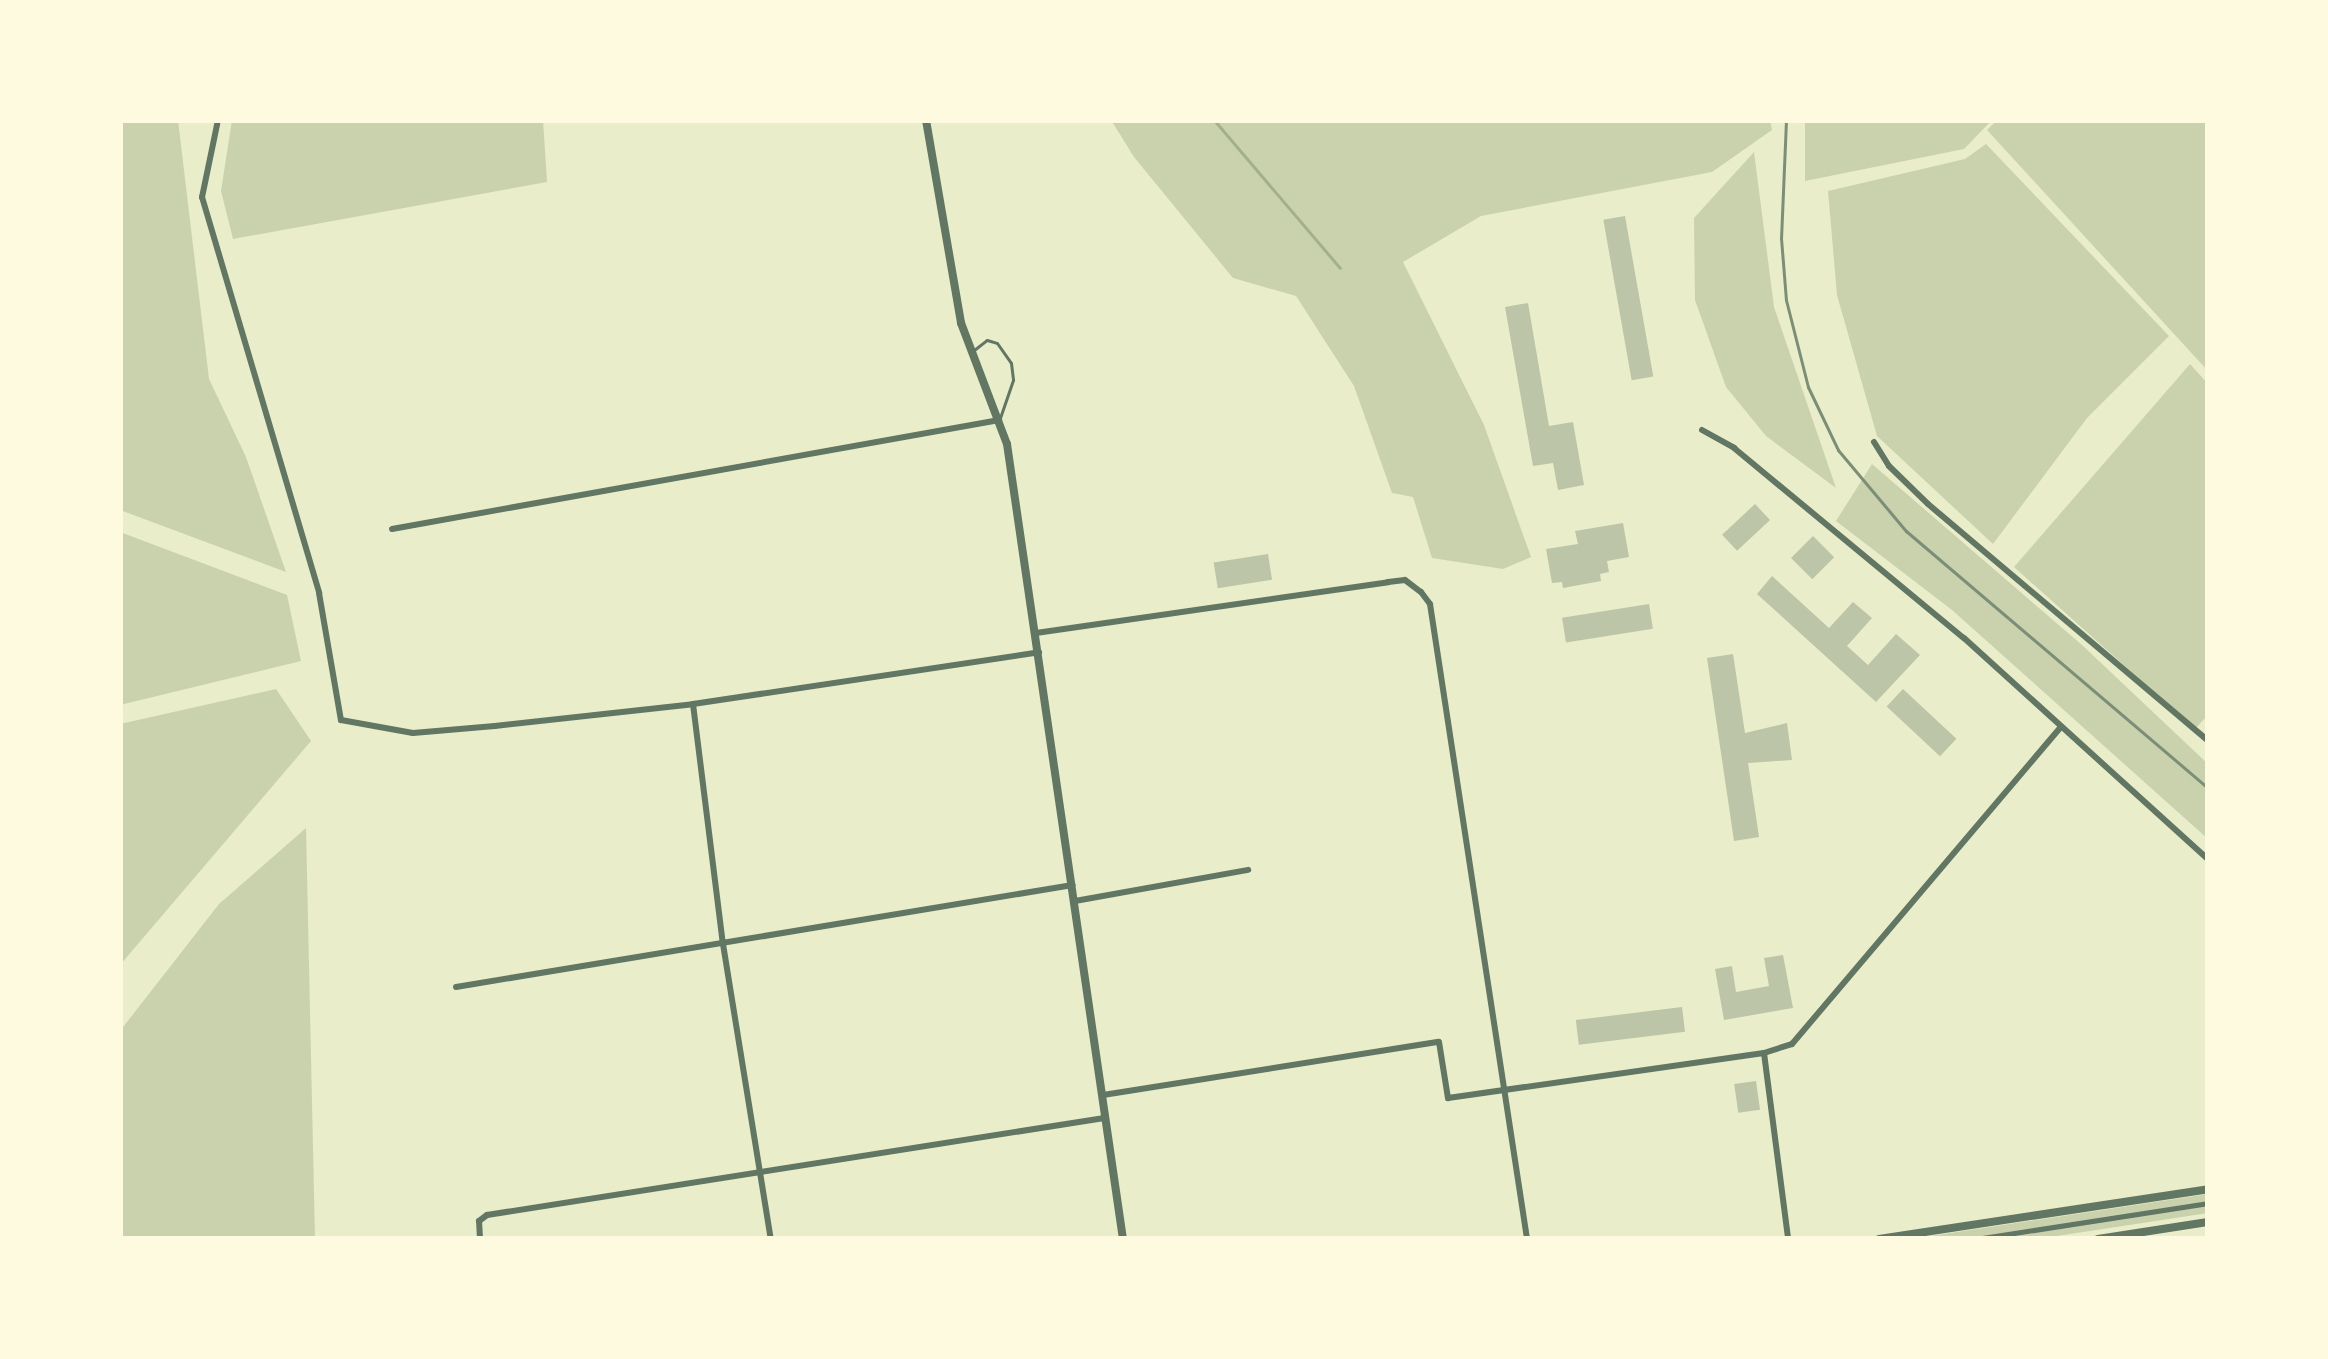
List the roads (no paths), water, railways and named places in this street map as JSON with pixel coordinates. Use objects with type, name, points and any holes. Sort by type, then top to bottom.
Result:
[{"type":"street","points":[[218,120],[202,197],[319,593],[341,720],[412,733],[693,704],[1039,652]]},
{"type":"street","points":[[926,120],[961,323],[999,420],[1039,652],[1124,1239]]},
{"type":"street","points":[[392,529],[706,477],[999,420]]},
{"type":"street","points":[[1702,430],[1734,448],[1964,638],[2208,860]]},
{"type":"street","points":[[1874,442],[1889,466],[1928,504],[2208,741]]},
{"type":"street","points":[[1036,633],[1405,580],[1430,604],[1527,1239]]},
{"type":"street","points":[[693,704],[723,944],[771,1239]]},
{"type":"street","points":[[1102,1096],[1439,1042],[1448,1098],[1764,1053],[1792,1044],[2060,728]]},
{"type":"street","points":[[1075,901],[1248,870]]},
{"type":"street","points":[[456,987],[1073,885]]},
{"type":"street","points":[[1764,1053],[1788,1239]]},
{"type":"street","points":[[480,1239],[482,1217],[760,1168],[1104,1118]]},
{"type":"street","points":[[1879,1239],[2208,1190]]},
{"type":"street","points":[[1976,1239],[2208,1203]]},
{"type":"street","points":[[2098,1239],[2208,1222]]},
{"type":"lane","points":[[973,358],[977,344],[987,340],[1005,350],[1011,363],[1013,380],[999,420]]},
{"type":"waterway","points":[[1214,120],[1340,268]]},
{"type":"railway","points":[[1786,120],[1781,238],[1786,300],[1808,387],[1838,450],[1906,531],[2208,788]]}]
